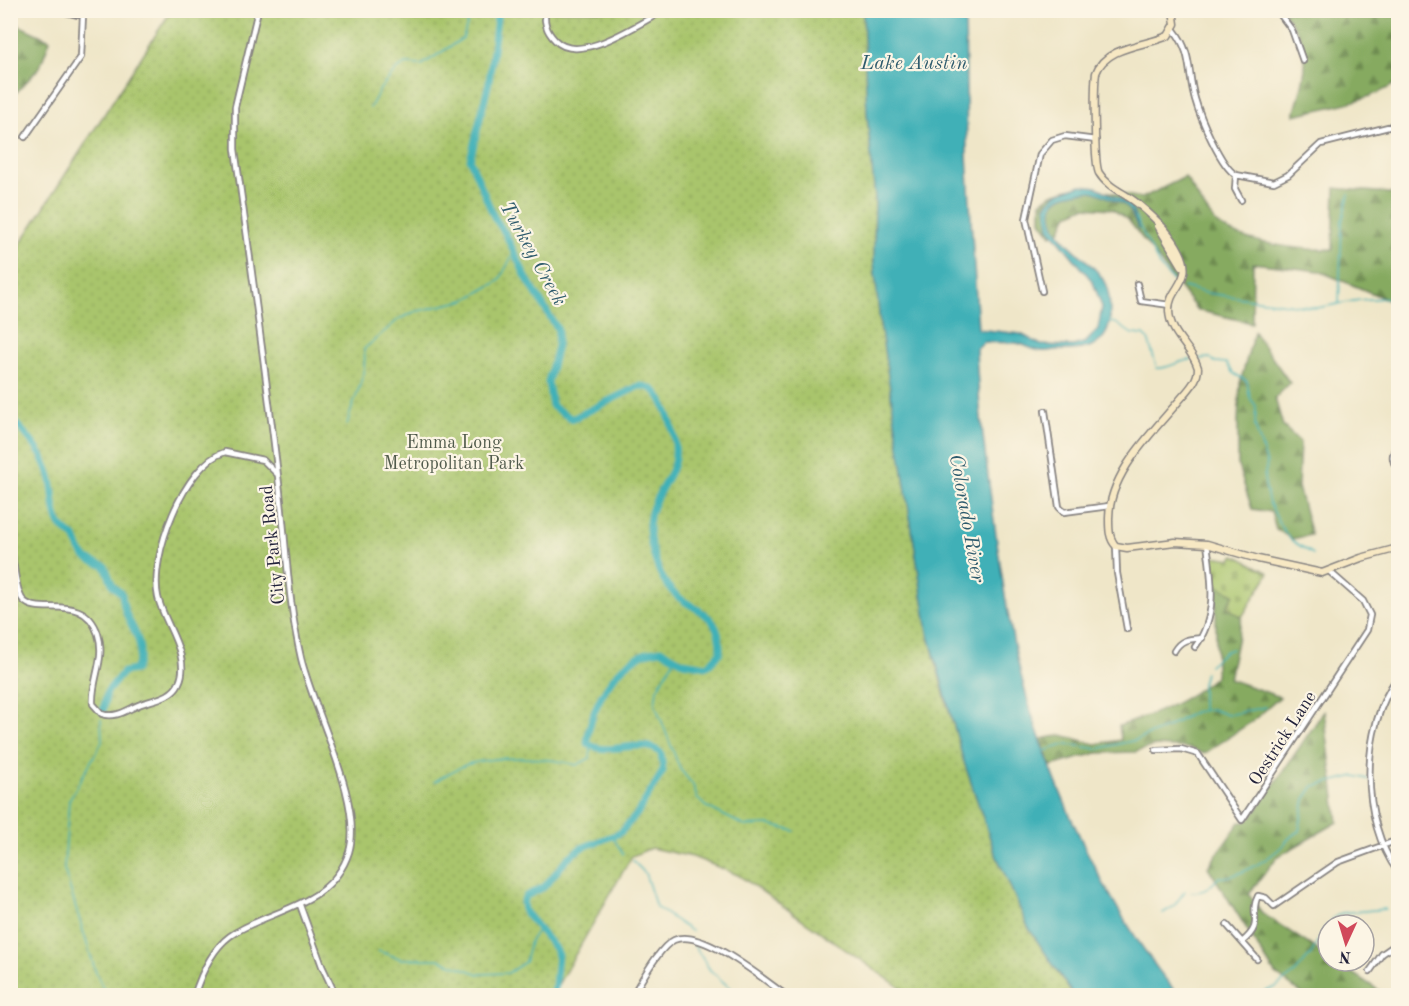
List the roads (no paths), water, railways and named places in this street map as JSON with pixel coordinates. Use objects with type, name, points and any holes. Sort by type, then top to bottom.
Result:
[{"type":"street","points":[[58,10],[83,15],[99,10]]},
{"type":"street","name":"City Park Road","points":[[194,996],[210,958],[229,936],[300,905],[328,883],[343,865],[351,841],[352,819],[300,654],[234,136],[235,107],[258,10]]},
{"type":"street","points":[[545,10],[545,24],[554,39],[562,46],[579,50],[594,46],[665,10]]},
{"type":"street","points":[[1173,10],[1174,30],[1189,58],[1198,108],[1226,168],[1236,175],[1274,182],[1288,175],[1321,144],[1392,126]]},
{"type":"street","points":[[1277,10],[1292,30],[1303,61]]},
{"type":"street","points":[[25,136],[81,57],[84,41],[83,15]]},
{"type":"street","points":[[1127,629],[1117,573],[1116,546],[1109,531],[1109,506],[1113,491],[1128,466],[1197,378],[1197,363],[1175,330],[1169,315],[1170,305],[1182,283],[1185,270],[1153,218],[1103,179],[1095,163],[1095,82],[1098,67],[1118,52],[1164,38],[1174,30]]},
{"type":"street","points":[[1392,126],[1398,113]]},
{"type":"street","points":[[1392,126],[1397,133]]},
{"type":"street","points":[[1041,291],[1026,219],[1040,154],[1052,140],[1065,136],[1096,140]]},
{"type":"street","points":[[1236,175],[1235,189],[1241,200]]},
{"type":"street","points":[[1137,284],[1141,301],[1170,305]]},
{"type":"street","points":[[1045,411],[1059,507],[1064,512],[1109,506]]},
{"type":"street","points":[[1398,444],[1392,454],[1392,460],[1398,470]]},
{"type":"street","points":[[10,545],[20,594],[24,601],[34,605],[73,609],[86,617],[94,626],[100,640],[100,658],[93,704],[102,714],[113,716],[168,696],[180,682],[181,663],[159,603],[156,585],[167,523],[176,503],[191,482],[222,452],[263,460],[278,476]]},
{"type":"street","points":[[263,460],[276,454]]},
{"type":"street","points":[[1116,546],[1127,548],[1175,542],[1207,544],[1315,573],[1330,572],[1350,561],[1398,548]]},
{"type":"street","points":[[1195,648],[1206,632],[1211,602],[1212,579],[1207,544]]},
{"type":"street","name":"Oestrick Lane","points":[[1156,750],[1181,749],[1198,754],[1242,820],[1366,630],[1370,615],[1363,601],[1330,572]]},
{"type":"street","points":[[1174,651],[1179,643],[1202,638]]},
{"type":"street","points":[[1398,677],[1382,703],[1371,740],[1373,808],[1383,845],[1398,872]]},
{"type":"street","points":[[1242,942],[1253,933],[1257,925],[1255,902],[1258,896],[1266,898],[1274,906],[1338,862],[1398,840]]},
{"type":"street","points":[[300,905],[322,966],[336,996]]},
{"type":"street","points":[[1227,925],[1257,959]]},
{"type":"street","points":[[632,996],[666,946],[681,938],[706,942],[788,996]]},
{"type":"street","points":[[1376,962],[1382,954],[1398,943]]},
{"type":"water","name":"Lake Austin","points":[[863,11],[965,11],[967,155],[978,329],[1021,334],[1041,345],[1073,346],[1086,342],[1098,329],[1102,307],[1093,282],[1049,228],[1046,206],[1056,194],[1081,185],[1097,187],[1131,205],[1139,230],[1126,206],[1092,191],[1066,195],[1055,202],[1052,208],[1054,224],[1059,232],[1094,268],[1106,285],[1110,318],[1105,336],[1093,346],[1077,350],[1044,351],[1016,343],[984,342],[976,349],[977,369],[984,447],[1004,589],[1020,671],[1035,724],[1062,796],[1094,866],[1133,933],[1178,995],[1073,995],[1028,927],[994,850],[963,759],[928,632],[880,324],[874,262],[875,198],[867,113]]},
{"type":"waterway","points":[[370,108],[380,89],[396,70],[406,64],[422,65],[463,38],[470,15],[491,10]]},
{"type":"waterway","name":"Turkey Creek","points":[[498,10],[489,82],[470,160],[494,217],[558,330],[557,346],[548,382],[552,406],[572,419],[639,386],[651,388],[659,396],[672,427],[675,453],[672,469],[657,498],[649,521],[652,550],[667,585],[684,601],[702,612],[715,626],[719,637],[720,653],[707,666],[683,662],[661,650],[646,653],[632,660],[620,671],[609,683],[601,698],[589,728],[587,743],[604,749],[634,746],[653,748],[661,753],[663,771],[637,814],[620,833],[581,848],[568,858],[544,887],[526,896],[523,902],[524,911],[558,955],[554,996]]},
{"type":"waterway","points":[[1339,303],[1342,221],[1349,194]]},
{"type":"waterway","points":[[1135,217],[1160,267],[1176,284]]},
{"type":"waterway","points":[[347,425],[362,378],[364,349],[399,319],[414,312],[465,300],[499,281],[514,252]]},
{"type":"waterway","points":[[1184,287],[1206,293],[1317,308],[1359,300],[1398,297]]},
{"type":"waterway","points":[[1108,322],[1116,323],[1132,334],[1144,335],[1148,339],[1156,365]]},
{"type":"waterway","points":[[1198,359],[1210,358],[1215,362],[1226,363],[1233,373],[1247,381],[1250,398],[1256,406],[1255,426],[1267,464],[1264,478],[1268,500],[1281,527],[1291,540],[1313,554]]},
{"type":"waterway","points":[[1156,368],[1191,360]]},
{"type":"waterway","points":[[10,418],[29,437],[44,459],[52,485],[55,511],[61,525],[75,537],[85,557],[105,566],[113,586],[122,594],[127,615],[138,640],[140,648],[135,670],[123,672],[107,692],[103,711]]},
{"type":"waterway","points":[[1209,665],[1224,652],[1232,649]]},
{"type":"waterway","points":[[675,658],[657,689],[655,704],[680,769],[693,785],[697,798],[705,806],[745,826],[769,825],[795,831]]},
{"type":"waterway","points":[[1202,709],[1202,684],[1205,672]]},
{"type":"waterway","points":[[1044,751],[1067,744],[1097,749],[1136,740],[1168,727],[1194,712],[1211,709],[1228,715],[1265,707]]},
{"type":"waterway","points":[[101,719],[102,742],[69,800],[64,869],[96,973],[107,996]]},
{"type":"waterway","points":[[434,782],[467,764],[484,760],[538,759],[577,765],[590,758],[591,746]]},
{"type":"waterway","points":[[1191,892],[1208,888],[1219,877],[1234,875],[1250,868],[1278,850],[1299,831],[1305,799],[1314,786],[1355,776],[1368,779]]},
{"type":"waterway","points":[[613,837],[623,854]]},
{"type":"waterway","points":[[633,861],[645,873],[656,907],[691,931]]},
{"type":"waterway","points":[[1163,913],[1173,907],[1185,891]]},
{"type":"waterway","points":[[1254,996],[1276,987],[1295,973],[1311,954],[1324,929],[1335,917],[1342,913],[1385,909]]},
{"type":"waterway","points":[[378,951],[402,959],[438,959],[479,974],[508,973],[525,962],[530,941],[538,929]]},
{"type":"waterway","points":[[694,945],[710,970],[730,988]]},
{"type":"waterway","points":[[735,993],[738,996]]},
{"type":"park label","name":"Emma Long Metropolitan Park","points":[[454,452]]},
{"type":"water label","name":"Colorado River","points":[[968,518]]}]
